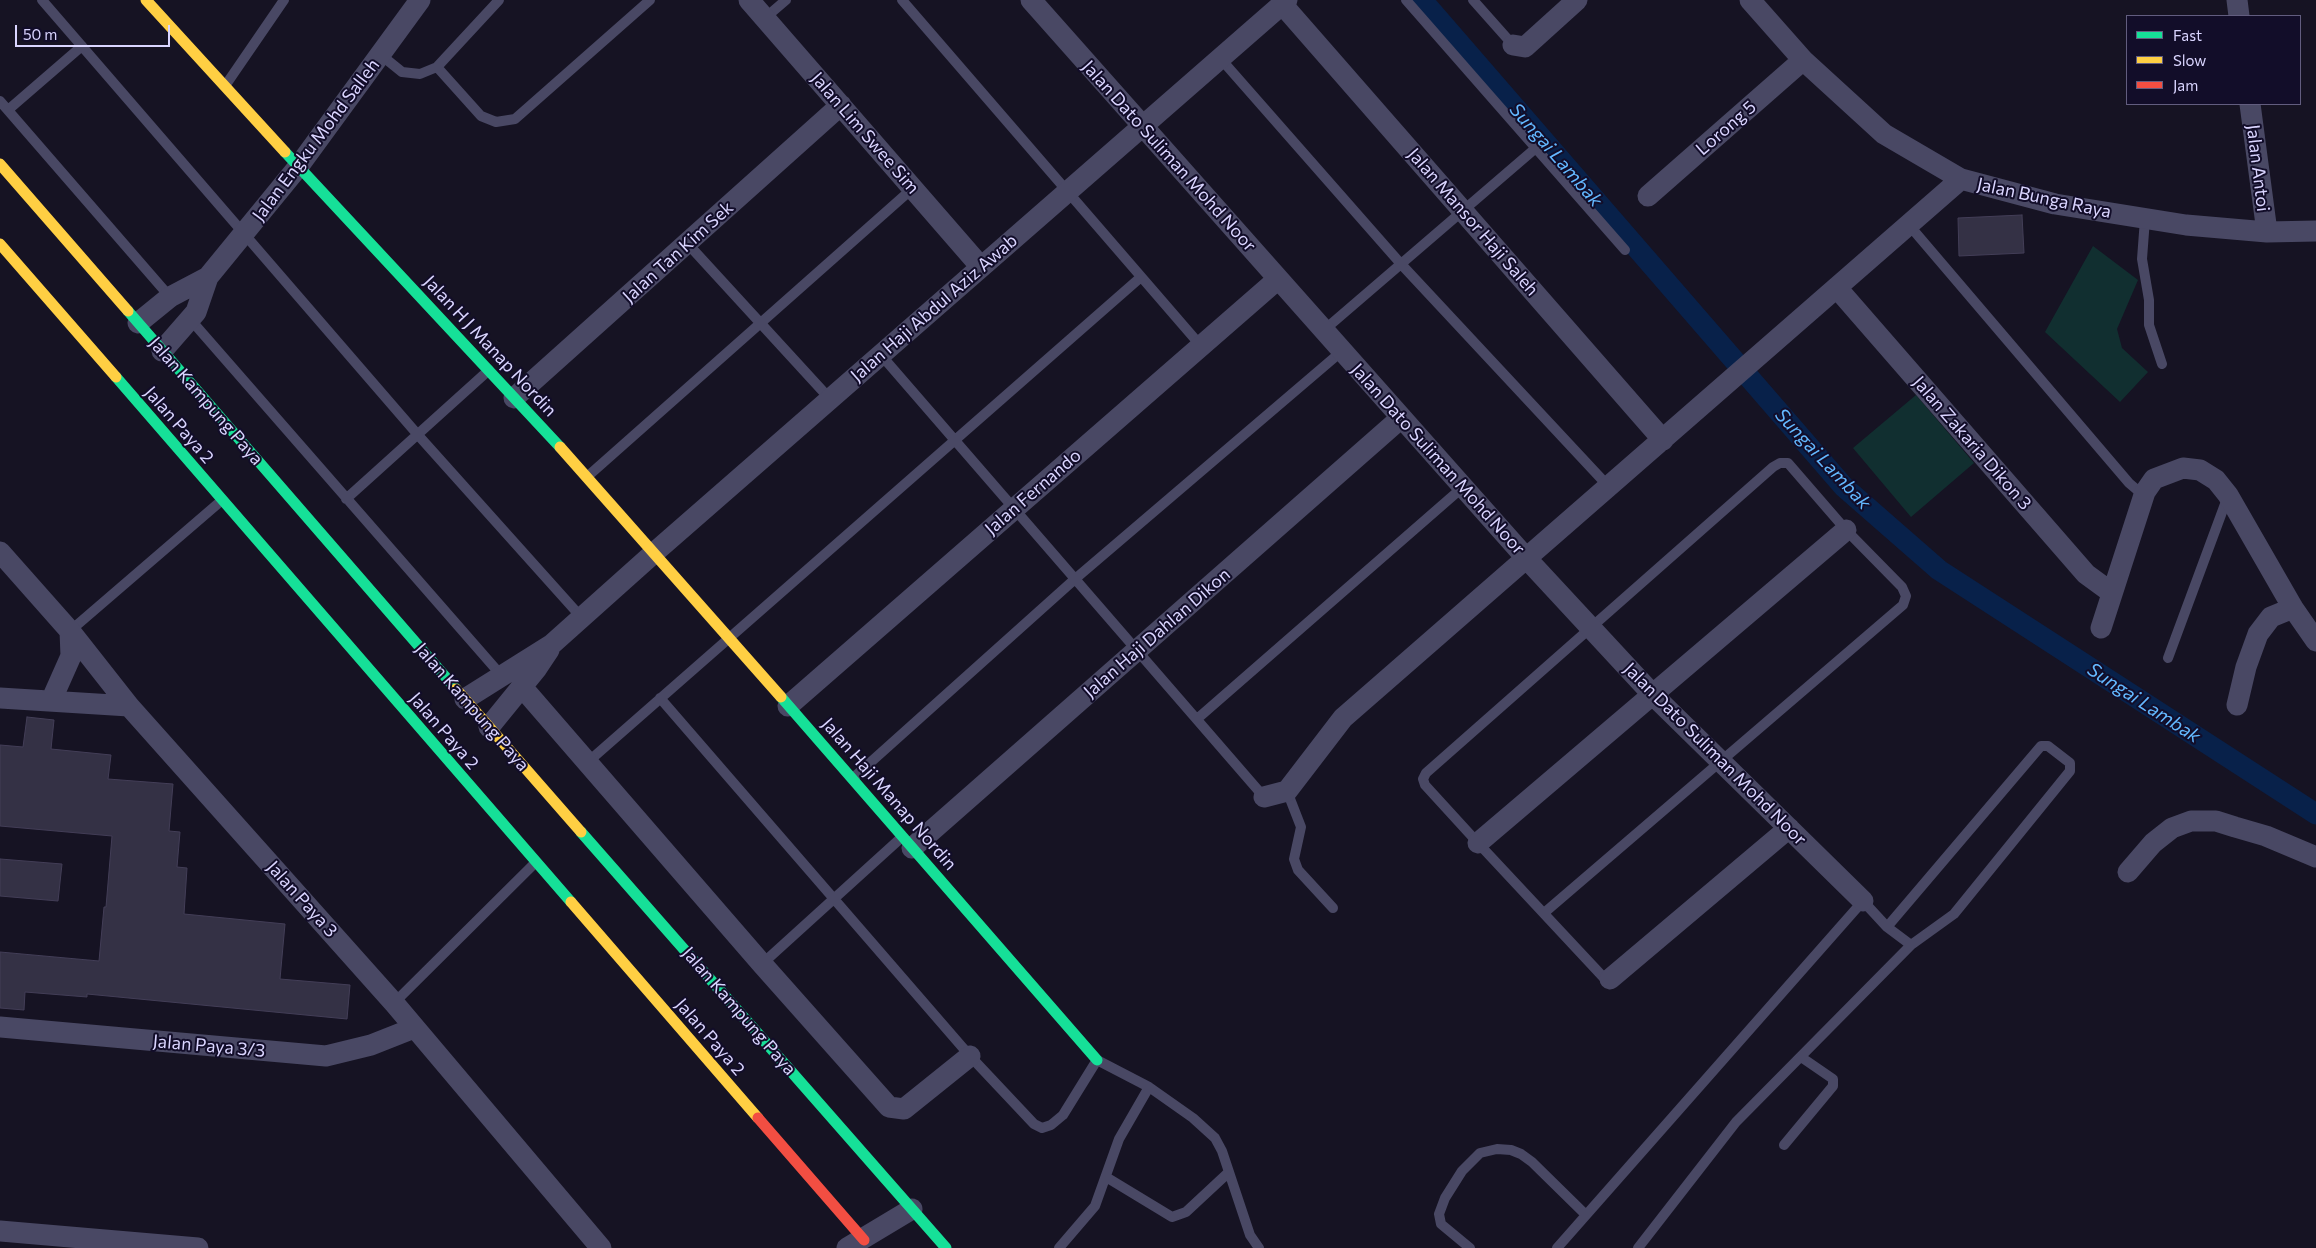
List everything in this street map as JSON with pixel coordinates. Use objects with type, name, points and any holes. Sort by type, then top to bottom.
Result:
[{"type":"street","name":"Jalan Engku Mohd Salleh","points":[[162,351],[196,312],[208,278],[298,167],[420,0]]},
{"type":"street","name":"Jalan Lim Swee Sim","points":[[750,0],[981,267]]},
{"type":"street","name":"Jalan Dato Suliman Mohd Noor","points":[[1031,0],[1463,488],[1590,628],[1654,696],[1863,901]]},
{"type":"street","points":[[1513,45],[1525,47],[1577,0]]},
{"type":"street","name":"Jalan Bunga Raya","points":[[1750,0],[1803,60],[1884,134],[1961,179],[2055,204],[2186,225],[2266,232],[2316,230]]},
{"type":"street","points":[[2237,0],[2239,15]]},
{"type":"street","name":"Jalan H J Manap Nordin","points":[[151,2],[224,87],[490,370],[654,552]]},
{"type":"street","name":"Jalan Haji Abdul Aziz Awab","points":[[551,646],[654,552],[1284,2]]},
{"type":"street","name":"Jalan Mansor Haji Saleh","points":[[1284,2],[1663,440]]},
{"type":"street","name":"Lorong 5","points":[[1648,196],[1803,60]]},
{"type":"street","name":"Jalan Tan Kim Sek","points":[[514,398],[841,105]]},
{"type":"street","name":"Jalan Antoi","points":[[2250,105],[2266,232]]},
{"type":"street","name":"Jalan Kampung Paya","points":[[0,164],[489,727],[946,1248]]},
{"type":"street","points":[[1264,797],[1287,791],[1343,718],[1961,179]]},
{"type":"street","name":"Jalan Paya 2","points":[[0,244],[535,863],[855,1244]]},
{"type":"street","name":"Jalan Engku Mohd Salleh","points":[[138,323],[170,297],[208,278]]},
{"type":"street","name":"Jalan Fernando","points":[[788,706],[1278,279]]},
{"type":"street","name":"Jalan Zakaria Dikon 3","points":[[1837,288],[2086,574],[2112,593]]},
{"type":"street","name":"Jalan Haji Dahlan Dikon","points":[[907,842],[1137,650],[1401,418]]},
{"type":"street","points":[[2101,628],[2149,487],[2183,468],[2200,470],[2216,480],[2228,495],[2293,608],[2316,641]]},
{"type":"street","points":[[1478,843],[1654,696],[1846,530]]},
{"type":"street","name":"Jalan Paya 3","points":[[0,552],[70,631],[129,706],[394,1003],[601,1248]]},
{"type":"street","name":"Jalan Haji Manap Nordin","points":[[654,552],[1097,1060]]},
{"type":"street","points":[[2237,705],[2258,634],[2271,618],[2293,608]]},
{"type":"street","points":[[51,701],[71,656],[70,631]]},
{"type":"street","points":[[465,699],[501,675],[551,646]]},
{"type":"street","points":[[489,727],[551,646]]},
{"type":"street","points":[[522,686],[762,964],[889,1106],[904,1109],[970,1056]]},
{"type":"street","points":[[0,698],[129,706]]},
{"type":"street","points":[[2128,872],[2153,843],[2172,828],[2191,822],[2216,821],[2266,836],[2316,857]]},
{"type":"street","points":[[1610,979],[1789,828]]},
{"type":"street","name":"Jalan Paya 3/3","points":[[0,1028],[326,1056],[371,1045],[414,1028]]},
{"type":"street","points":[[855,1244],[912,1209]]},
{"type":"street","points":[[0,1231],[117,1244],[198,1248]]},
{"type":"lane","points":[[42,0],[418,435],[582,618]]},
{"type":"lane","points":[[224,87],[284,0]]},
{"type":"lane","points":[[381,55],[402,72],[420,74],[437,67],[499,0]]},
{"type":"lane","points":[[437,67],[481,116],[496,122],[515,119],[650,0]]},
{"type":"lane","points":[[765,18],[786,0]]},
{"type":"lane","points":[[902,0],[1201,346]]},
{"type":"lane","points":[[1406,0],[1537,147],[1625,250]]},
{"type":"lane","points":[[1473,0],[1513,45]]},
{"type":"lane","points":[[8,110],[82,46]]},
{"type":"lane","points":[[1220,58],[1401,264],[1609,487]]},
{"type":"lane","points":[[0,101],[170,297]]},
{"type":"lane","points":[[1324,330],[1537,147]]},
{"type":"lane","points":[[586,477],[913,188]]},
{"type":"lane","points":[[2145,219],[2142,259],[2149,300],[2149,325],[2162,364]]},
{"type":"lane","points":[[1909,225],[2129,483],[2149,487]]},
{"type":"lane","points":[[688,243],[830,399]]},
{"type":"lane","points":[[588,761],[1141,277]]},
{"type":"lane","points":[[190,319],[501,675]]},
{"type":"lane","points":[[852,779],[1075,578],[1342,352]]},
{"type":"lane","points":[[881,355],[1264,797]]},
{"type":"lane","points":[[346,499],[490,370]]},
{"type":"lane","points":[[1544,913],[1720,760],[1903,605],[1906,596],[1902,587],[1846,530],[1788,463],[1780,463],[1773,467],[1426,773],[1423,779],[1425,785],[1605,979],[1610,979]]},
{"type":"lane","points":[[1196,719],[1463,488]]},
{"type":"lane","points":[[2168,658],[2228,495]]},
{"type":"lane","points":[[70,631],[222,500]]},
{"type":"lane","points":[[660,698],[970,1056],[1034,1124],[1042,1128],[1051,1125],[1063,1115],[1097,1060],[1149,1087],[1192,1118],[1215,1138],[1222,1151],[1250,1235],[1259,1248]]},
{"type":"lane","points":[[1638,1248],[1736,1122],[1911,945],[1954,914],[2070,771],[2070,763],[2048,746],[2041,746],[1887,927]]},
{"type":"lane","points":[[1287,791],[1301,826],[1294,859],[1298,870],[1333,908]]},
{"type":"lane","points":[[762,964],[833,899],[907,842]]},
{"type":"lane","points":[[394,1003],[535,863]]},
{"type":"lane","points":[[1556,1248],[1863,901],[1887,927],[1911,945]]},
{"type":"lane","points":[[1784,1145],[1833,1086],[1833,1079],[1801,1057]]},
{"type":"lane","points":[[1059,1248],[1095,1206],[1119,1139],[1149,1087]]},
{"type":"lane","points":[[1470,1248],[1441,1224],[1438,1214],[1445,1198],[1462,1171],[1480,1153],[1496,1149],[1510,1150],[1521,1154],[1532,1162],[1586,1215]]},
{"type":"lane","points":[[1106,1176],[1172,1217],[1186,1212],[1229,1172]]},
{"type":"green space","points":[[2093,246],[2138,280],[2117,329],[2122,348],[2148,372],[2120,402],[2045,332]]},
{"type":"green space","points":[[1916,395],[1974,463],[1911,517],[1853,448]]},
{"type":"building","points":[[2022,215],[2024,253],[1959,256],[1958,218]]},
{"type":"building","points":[[27,717],[54,720],[51,749],[111,755],[108,779],[173,784],[169,831],[180,832],[177,867],[187,868],[184,914],[285,924],[280,979],[350,985],[347,1019],[87,994],[87,997],[25,992],[24,1010],[0,1008],[0,952],[99,961],[104,907],[106,907],[112,836],[0,826],[0,745],[23,747]]},
{"type":"building","points":[[0,859],[62,864],[58,901],[0,896]]},
{"type":"waterway","name":"Sungai Lambak","points":[[1422,0],[1844,487],[1939,570],[2316,814]]},
{"type":"traffic: fast","points":[[285,152],[560,447]]},
{"type":"traffic: fast","points":[[128,311],[456,689]]},
{"type":"traffic: fast","points":[[116,377],[571,902]]},
{"type":"traffic: fast","points":[[781,697],[1097,1060]]},
{"type":"traffic: fast","points":[[581,832],[946,1248]]},
{"type":"traffic: slow","points":[[146,0],[285,152]]},
{"type":"traffic: slow","points":[[0,164],[128,311]]},
{"type":"traffic: slow","points":[[0,244],[116,377]]},
{"type":"traffic: slow","points":[[560,447],[781,697]]},
{"type":"traffic: slow","points":[[456,689],[581,832]]},
{"type":"traffic: slow","points":[[571,902],[758,1118]]},
{"type":"traffic: jam","points":[[758,1118],[864,1240]]}]
